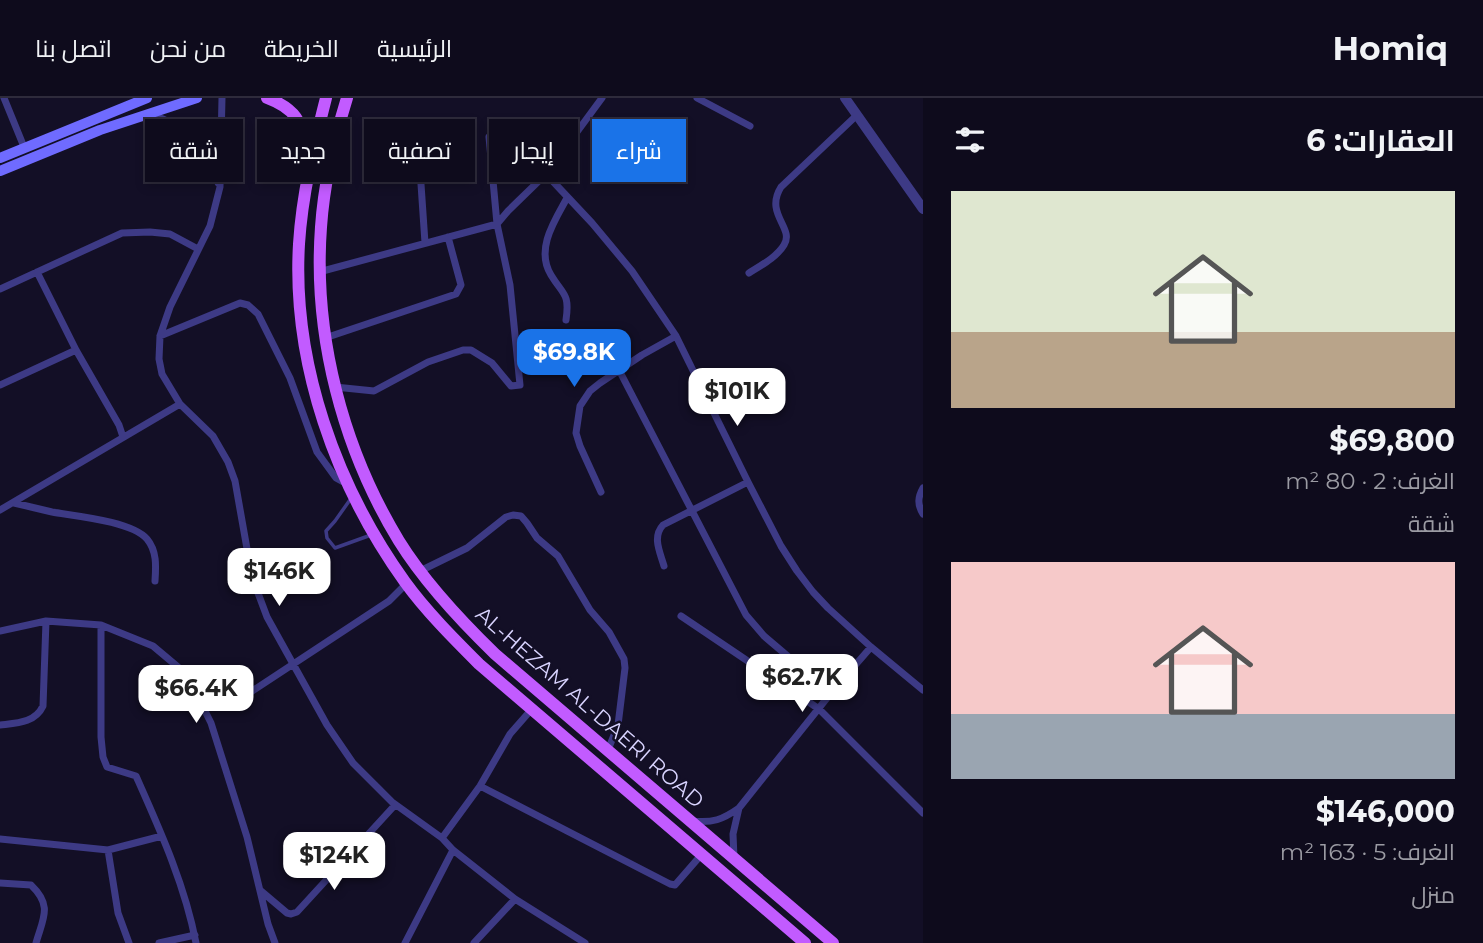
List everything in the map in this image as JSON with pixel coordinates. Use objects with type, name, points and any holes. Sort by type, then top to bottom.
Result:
[{"type":"main road","points":[[0,158],[147,98]]},
{"type":"main road","points":[[0,171],[59,145],[197,98]]},
{"type":"main road","points":[[267,98],[288,107],[298,119]]},
{"type":"main road","name":"AL-HEZAM AL-DAERI ROAD","points":[[321,119],[326,98]]},
{"type":"main road","name":"AL-HEZAM AL-DAERI ROAD","points":[[347,98],[336,133],[321,227],[319,272],[325,338],[335,387],[360,464],[400,542],[452,610],[495,654],[833,943]]},
{"type":"main road","name":"AL-HEZAM AL-DAERI ROAD","points":[[308,182],[299,244],[299,278],[311,379],[327,435],[351,490],[374,534],[406,584],[479,664],[805,943]]},
{"type":"street","points":[[4,98],[24,147]]},
{"type":"street","points":[[222,98],[220,187],[209,226],[170,307],[160,336],[159,359],[162,374],[180,404],[213,436],[228,462],[235,481],[252,577],[267,617],[327,725],[353,763],[395,805],[442,838],[453,850],[515,899],[579,942]]},
{"type":"street","points":[[578,131],[602,98]]},
{"type":"street","points":[[697,98],[750,126]]},
{"type":"street","points":[[845,98],[923,209]]},
{"type":"street","points":[[144,114],[166,120],[185,134],[202,151],[220,187]]},
{"type":"street","points":[[749,273],[784,246],[786,233],[776,213],[776,195],[857,115]]},
{"type":"street","points":[[421,182],[425,243]]},
{"type":"street","points":[[335,387],[374,391],[428,362],[463,350],[471,350],[492,363],[511,386],[520,385],[510,285],[496,224],[493,182]]},
{"type":"street","points":[[319,272],[496,224],[538,182]]},
{"type":"street","points":[[553,182],[632,271],[676,336],[782,546],[813,592],[871,647],[923,690]]},
{"type":"street","points":[[566,320],[569,304],[564,291],[549,273],[545,252],[549,230],[567,198]]},
{"type":"street","points":[[0,289],[122,233],[170,234],[198,249]]},
{"type":"street","points":[[325,338],[456,294],[461,285],[448,237]]},
{"type":"street","points":[[37,272],[123,437]]},
{"type":"street","points":[[160,336],[240,303],[248,304],[258,314],[290,379],[317,452],[336,478],[351,490]]},
{"type":"street","points":[[601,492],[576,433],[580,406],[590,391],[642,355],[676,336]]},
{"type":"street","points":[[0,385],[76,350]]},
{"type":"street","points":[[619,370],[746,615],[754,626],[831,693]]},
{"type":"street","points":[[0,510],[180,404]]},
{"type":"street","points":[[664,566],[658,545],[658,531],[663,526],[748,482]]},
{"type":"street","points":[[923,488],[918,503],[923,514]]},
{"type":"street","points":[[14,503],[102,519],[144,536],[154,550],[155,581]]},
{"type":"street","points":[[420,571],[467,548],[506,517],[513,514],[521,516],[537,538],[558,556],[590,610],[609,632],[624,659],[618,726],[607,751]]},
{"type":"street","points":[[237,701],[389,601],[406,584]]},
{"type":"street","points":[[681,616],[819,709],[923,813]]},
{"type":"street","points":[[0,724],[26,721],[39,715],[43,706],[46,621]]},
{"type":"street","points":[[0,631],[46,621],[101,625],[153,646],[178,667],[195,691],[211,723],[247,837],[275,943]]},
{"type":"street","points":[[101,625],[103,757],[107,767],[136,776],[190,912],[195,939],[159,943]]},
{"type":"street","points":[[690,821],[714,821],[739,808],[871,647]]},
{"type":"street","points":[[442,838],[480,786],[510,734],[531,710]]},
{"type":"street","points":[[480,786],[670,884],[675,885],[702,854]]},
{"type":"street","points":[[260,891],[288,913],[297,912],[395,805]]},
{"type":"street","points":[[734,859],[733,834],[739,808]]},
{"type":"street","points":[[0,839],[108,850],[162,836]]},
{"type":"street","points":[[108,850],[118,913],[129,943]]},
{"type":"street","points":[[405,943],[453,850]]},
{"type":"street","points":[[0,883],[32,885],[42,895],[46,910],[36,943]]},
{"type":"street","points":[[474,943],[515,899]]},
{"type":"lane","points":[[351,490],[335,521],[326,531],[327,538],[335,548],[374,534]]}]
